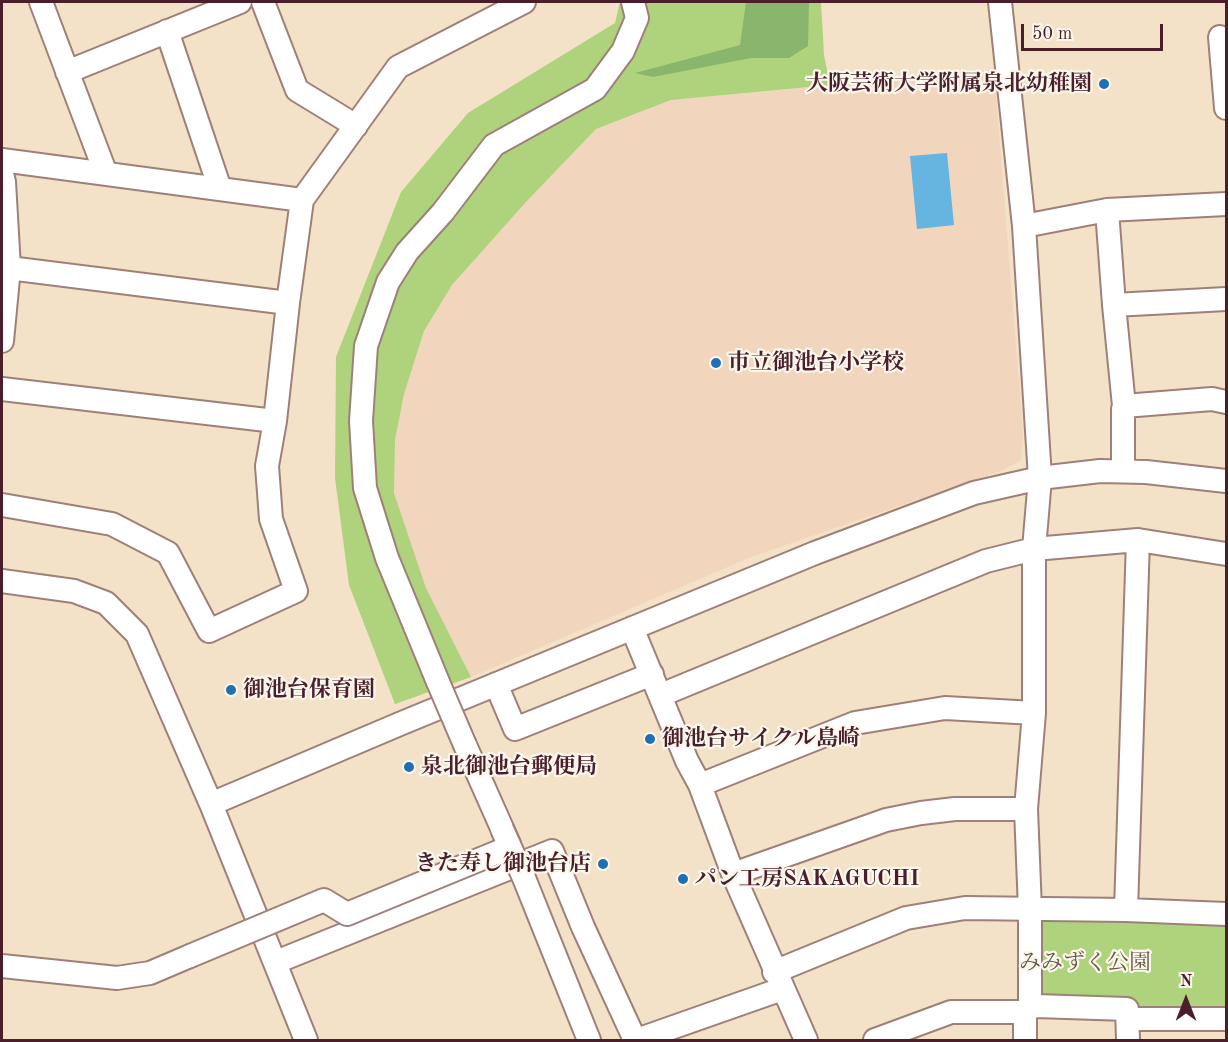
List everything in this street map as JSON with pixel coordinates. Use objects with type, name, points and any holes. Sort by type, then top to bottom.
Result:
[{"type":"street","points":[[41,2],[106,174]]},
{"type":"street","points":[[67,72],[240,2]]},
{"type":"street","points":[[263,2],[297,90],[356,126]]},
{"type":"street","points":[[2,505],[112,524],[168,553],[209,631],[296,591],[270,519],[267,466],[275,421],[302,200],[398,67],[524,2]]},
{"type":"street","points":[[589,1041],[524,878],[438,682],[387,558],[365,488],[361,421],[366,346],[388,282],[407,252],[443,212],[494,145],[596,89],[623,51],[637,18],[633,2]]},
{"type":"street","points":[[1000,2],[1024,226],[1040,478],[1034,549],[1034,713],[1026,809],[1030,910],[1028,1010],[1025,1041]]},
{"type":"street","points":[[167,32],[220,189]]},
{"type":"street","points":[[1220,37],[1226,101]]},
{"type":"street","points":[[2,160],[302,200]]},
{"type":"street","points":[[2,174],[5,269],[2,341]]},
{"type":"street","points":[[1024,226],[1107,210],[1227,204]]},
{"type":"street","points":[[1107,210],[1124,406],[1123,471]]},
{"type":"street","points":[[5,269],[288,303]]},
{"type":"street","points":[[1114,305],[1227,299]]},
{"type":"street","points":[[2,389],[275,421]]},
{"type":"street","points":[[1124,406],[1212,399],[1227,402]]},
{"type":"street","points":[[211,804],[815,553],[974,493],[1040,478],[1100,471],[1146,472],[1227,481]]},
{"type":"street","points":[[1126,910],[1138,540]]},
{"type":"street","points":[[496,684],[515,729],[656,684],[986,561],[1034,549],[1138,540],[1227,554]]},
{"type":"street","points":[[2,581],[74,591],[106,603],[137,634],[211,804],[306,1041]]},
{"type":"street","points":[[632,628],[687,761],[700,785],[733,874],[778,981],[806,1041]]},
{"type":"street","points":[[700,785],[855,723],[945,708],[1034,713]]},
{"type":"street","points":[[733,874],[886,820],[955,808],[1026,809]]},
{"type":"street","points":[[2,966],[117,978],[150,973],[324,900],[347,914],[507,840]]},
{"type":"street","points":[[276,962],[552,851],[583,927],[636,1041],[778,981],[906,918],[965,908],[1227,914]]},
{"type":"street","points":[[875,1041],[910,1034],[951,1012],[1028,1010],[1036,1006],[1127,1009],[1128,1030],[1227,1019]]},
{"type":"shaded area","name":"市立御池台小学校","points":[[994,70],[1023,433],[1021,460],[1001,471],[751,557],[471,677],[426,588],[394,493],[395,440],[404,394],[424,331],[452,285],[526,202],[596,129],[671,100]]},
{"type":"green space","points":[[620,2],[821,2],[824,55],[830,85],[671,100],[596,129],[526,202],[452,285],[424,331],[404,394],[395,440],[394,493],[426,588],[471,677],[395,704],[349,585],[335,478],[336,357],[401,192],[468,113],[615,23]]},
{"type":"green space","points":[[746,2],[809,2],[808,46],[789,58],[751,58],[653,77],[635,73],[740,45]]},
{"type":"green space","name":"みみずく公園","points":[[1039,916],[1226,922],[1226,1012],[1036,1006]]},
{"type":"water","points":[[947,153],[954,225],[917,229],[910,156]]},
{"type":"place","name":"大阪芸術大学附属泉北幼稚園","points":[[1104,84]]},
{"type":"place","name":"市立御池台小学校","points":[[716,363]]},
{"type":"place","name":"御池台保育園","points":[[231,690]]},
{"type":"place","name":"御池台サイクル島崎","points":[[650,739]]},
{"type":"place","name":"泉北御池台郵便局","points":[[409,767]]},
{"type":"place","name":"きた寿し御池台店","points":[[603,864]]},
{"type":"place","name":"パン工房SAKAGUCHI","points":[[683,879]]}]
